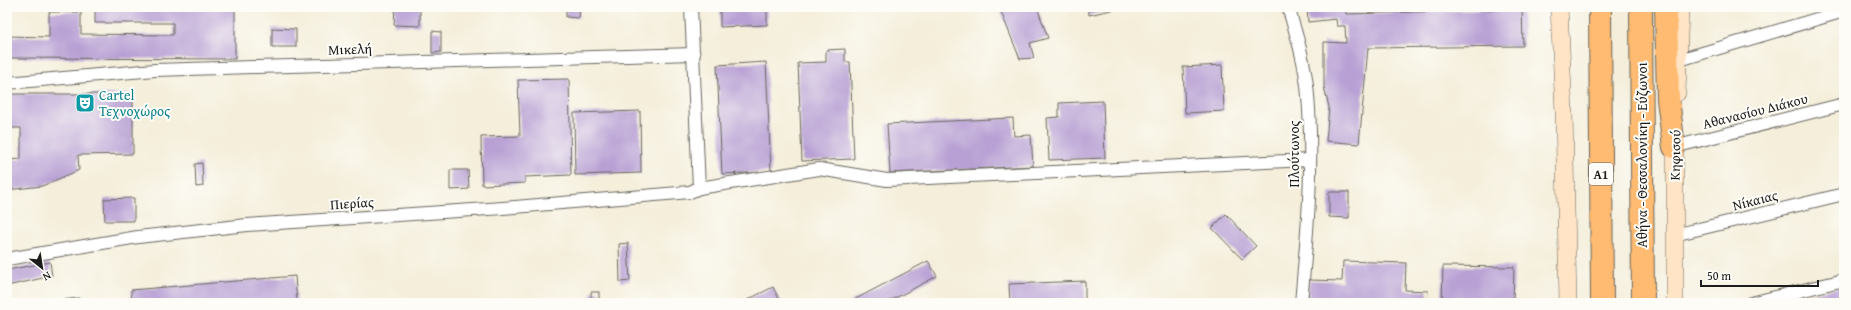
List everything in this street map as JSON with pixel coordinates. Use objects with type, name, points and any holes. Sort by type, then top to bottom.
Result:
[{"type":"highway","name":"Α1","points":[[1600,7],[1602,303]]},
{"type":"highway","name":"Αθήνα - Θεσσαλονίκη - Εύζωνοι","points":[[1641,7],[1643,303]]},
{"type":"highway","points":[[1666,7],[1668,99],[1674,147]]},
{"type":"main road","points":[[1559,7],[1564,113],[1568,303]]},
{"type":"main road","name":"Κηφισού","points":[[1675,303],[1674,147],[1679,60],[1680,7]]},
{"type":"street","points":[[692,7],[700,188]]},
{"type":"street","name":"Πλούτωνος","points":[[1288,7],[1298,42],[1308,95],[1308,218],[1301,303]]},
{"type":"street","points":[[1679,60],[1844,11]]},
{"type":"street","name":"Μικελή","points":[[7,83],[155,70],[694,54]]},
{"type":"street","name":"Αθανασίου Διάκου","points":[[1674,147],[1844,104]]},
{"type":"street","name":"Πιερίας","points":[[7,259],[138,237],[247,225],[690,192],[700,188],[819,169],[887,180],[1309,160]]},
{"type":"street","name":"Νίκαιας","points":[[1674,235],[1844,194]]},
{"type":"street","points":[[1751,303],[1844,280]]},
{"type":"building","points":[[95,7],[235,7],[235,59],[7,58],[7,36],[49,37],[49,12],[81,12],[81,34],[173,35],[173,23],[95,23]]},
{"type":"building","points":[[395,7],[420,7],[420,26],[394,25]]},
{"type":"building","points":[[566,7],[580,7],[579,18],[566,17]]},
{"type":"building","points":[[720,7],[767,7],[767,25],[720,27]]},
{"type":"building","points":[[999,7],[1037,7],[1048,38],[1030,43],[1034,58],[1020,59]]},
{"type":"building","points":[[1088,7],[1120,7],[1120,8],[1089,15]]},
{"type":"building","points":[[1307,7],[1346,7],[1346,14],[1515,9],[1509,9],[1509,7],[1522,7],[1523,46],[1368,48],[1359,144],[1326,141],[1329,107],[1324,87],[1324,42],[1346,43],[1345,26],[1337,26],[1336,19],[1308,22]]},
{"type":"building","points":[[272,28],[296,29],[296,47],[272,47]]},
{"type":"building","points":[[432,31],[441,32],[441,52],[432,53]]},
{"type":"building","points":[[845,49],[845,62],[850,62],[854,159],[802,161],[798,63],[826,62],[826,50]]},
{"type":"building","points":[[766,62],[771,172],[722,174],[717,65]]},
{"type":"building","points":[[1222,65],[1224,111],[1185,113],[1183,67]]},
{"type":"building","points":[[569,79],[571,175],[525,177],[525,183],[482,185],[481,137],[520,136],[518,80]]},
{"type":"building","points":[[7,94],[133,94],[133,154],[78,155],[79,170],[42,186],[7,190],[7,160],[21,159],[21,128],[7,128]]},
{"type":"building","points":[[1103,101],[1105,158],[1049,160],[1047,118],[1059,117],[1059,103]]},
{"type":"building","points":[[640,111],[641,173],[575,175],[574,113]]},
{"type":"building","points":[[1013,118],[1014,136],[1031,135],[1033,166],[890,173],[887,124]]},
{"type":"building","points":[[202,163],[203,186],[196,187],[195,164]]},
{"type":"building","points":[[450,170],[468,170],[469,189],[450,190]]},
{"type":"building","points":[[1329,192],[1349,192],[1349,218],[1329,217]]},
{"type":"building","points":[[134,198],[134,221],[105,221],[104,199]]},
{"type":"building","points":[[1226,214],[1256,246],[1242,259],[1212,228]]},
{"type":"building","points":[[628,243],[630,281],[620,282],[619,244]]},
{"type":"building","points":[[928,261],[937,276],[886,303],[848,303]]},
{"type":"building","points":[[1343,261],[1406,263],[1405,290],[1428,291],[1427,303],[1308,303],[1309,280],[1342,281]]},
{"type":"building","points":[[50,262],[52,276],[7,286],[7,270]]},
{"type":"building","points":[[1443,266],[1514,267],[1513,303],[1442,303]]},
{"type":"building","points":[[295,276],[297,303],[132,303],[131,290]]},
{"type":"building","points":[[1085,281],[1085,303],[1010,303],[1009,284]]},
{"type":"building","points":[[1844,286],[1844,303],[1772,303]]},
{"type":"building","points":[[773,287],[781,303],[741,303]]},
{"type":"building","points":[[591,292],[599,292],[599,303],[591,303]]},
{"type":"building","points":[[79,298],[80,303],[43,303],[43,302]]},
{"type":"place","name":"Cartel Τεχνοχώρος","points":[[85,103]]}]
